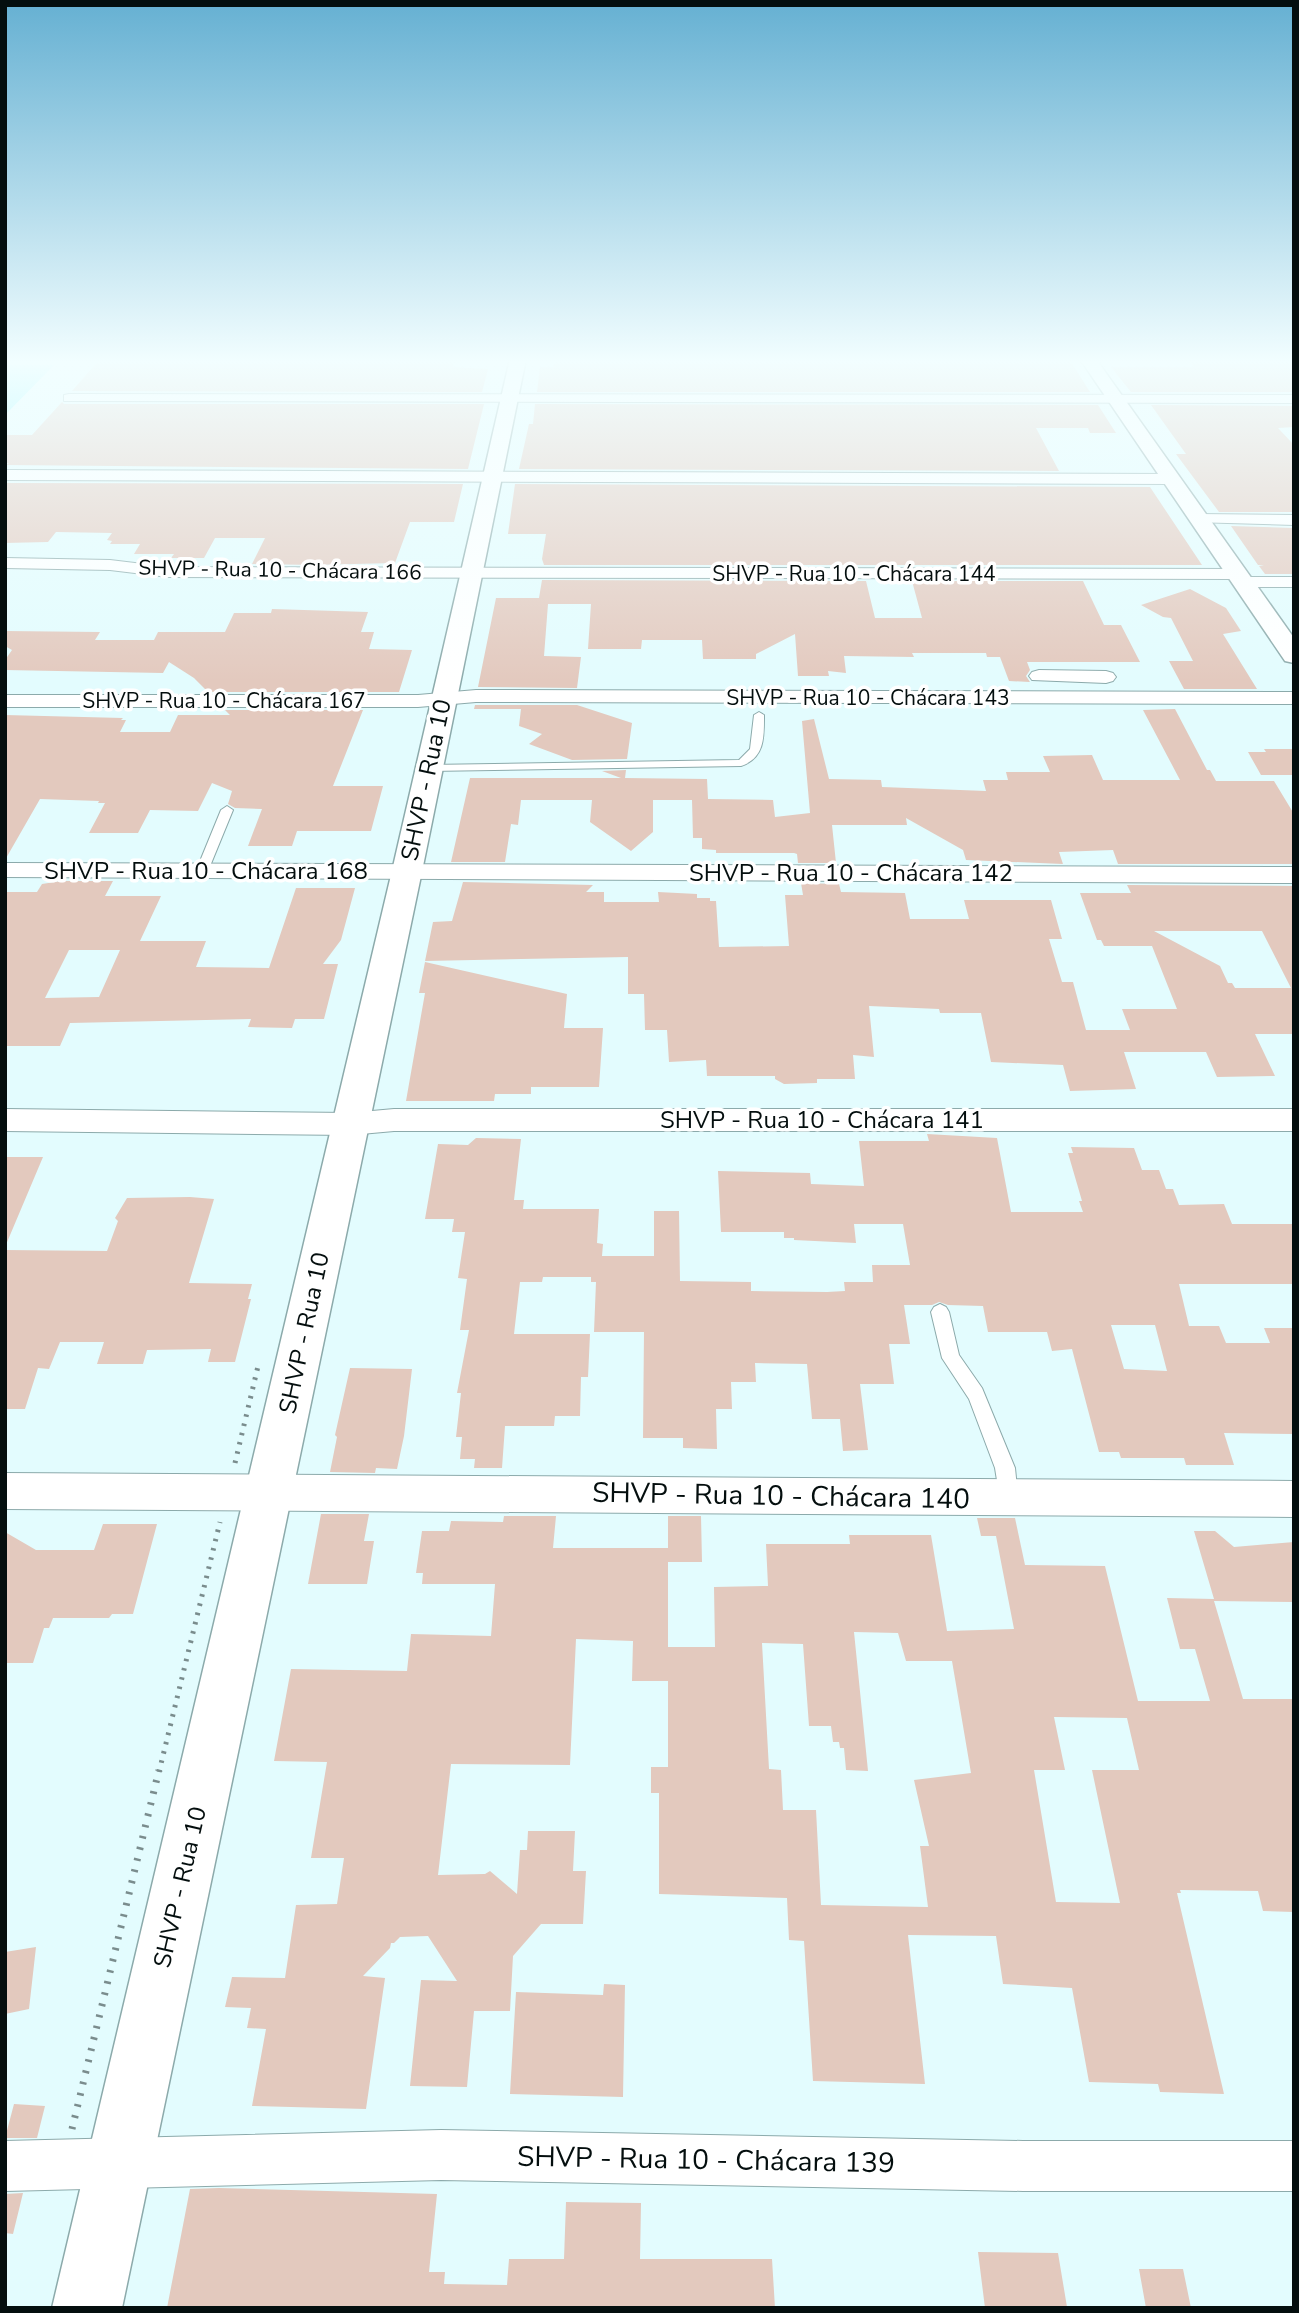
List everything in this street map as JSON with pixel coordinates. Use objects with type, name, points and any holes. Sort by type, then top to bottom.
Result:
[{"type":"street","name":"SHVP - Rua 10","points":[[87,2308],[119,2163],[248,1491],[350,1124],[494,467]]},
{"type":"street","points":[[1164,467],[1240,578],[1290,644]]},
{"type":"street","points":[[5,475],[1172,479]]},
{"type":"street","points":[[1198,519],[1294,520]]},
{"type":"street","name":"SHVP - Rua 10 - Chácara 166","points":[[5,563],[110,565],[168,572],[471,573]]},
{"type":"street","name":"SHVP - Rua 10 - Chácara 144","points":[[471,573],[1240,578],[1294,582]]},
{"type":"street","points":[[1039,676],[1130,677]]},
{"type":"street","points":[[1063,676],[1068,697]]},
{"type":"street","name":"SHVP - Rua 10 - Chácara 143","points":[[443,699],[1294,698]]},
{"type":"street","name":"SHVP - Rua 10 - Chácara 167","points":[[5,701],[443,699]]},
{"type":"street","name":"SHVP - Rua 10 - Chácara 168","points":[[5,870],[407,871]]},
{"type":"street","name":"SHVP - Rua 10 - Chácara 142","points":[[407,871],[1294,875]]},
{"type":"street","name":"SHVP - Rua 10 - Chácara 141","points":[[5,1120],[350,1124],[394,1120],[1294,1120]]},
{"type":"street","name":"SHVP - Rua 10 - Chácara 140","points":[[5,1491],[1294,1499]]},
{"type":"street","name":"SHVP - Rua 10 - Chácara 139","points":[[5,2166],[441,2155],[1023,2166],[1294,2166]]},
{"type":"lane","points":[[429,768],[741,763],[757,751],[759,715]]},
{"type":"lane","points":[[202,871],[227,810]]},
{"type":"lane","points":[[940,1312],[951,1358],[976,1394],[1005,1468],[1008,1498]]},
{"type":"path","points":[[63,2163],[248,1491],[261,1355]]},
{"type":"building","points":[[230,467],[469,467],[468,469]]},
{"type":"building","points":[[1057,467],[1059,471],[519,469]]},
{"type":"building","points":[[1186,467],[1294,467],[1294,512],[1219,512]]},
{"type":"building","points":[[5,483],[463,484],[454,522],[410,522],[395,563],[313,565],[252,564],[265,538],[215,538],[204,558],[171,558],[174,554],[134,554],[140,544],[110,544],[112,541],[107,540],[112,533],[56,532],[48,542],[5,543]]},
{"type":"building","points":[[515,484],[1150,487],[1202,565],[544,565],[542,559],[546,534],[508,534]]},
{"type":"building","points":[[1231,526],[1294,528],[1294,574],[1265,574],[1259,566],[1264,565],[1258,565]]},
{"type":"building","points":[[542,580],[866,581],[875,618],[922,618],[912,581],[1083,581],[1104,625],[1121,625],[1140,662],[1027,662],[1030,670],[1026,676],[1030,682],[1009,681],[1000,657],[987,657],[986,653],[912,653],[914,657],[844,656],[846,673],[828,671],[829,676],[798,676],[795,634],[756,654],[756,659],[703,659],[702,640],[642,640],[641,649],[588,649],[591,604],[548,604],[544,656],[581,657],[577,688],[478,687],[496,598],[539,598]]},
{"type":"building","points":[[1190,589],[1226,608],[1241,631],[1223,634],[1257,689],[1184,689],[1169,661],[1193,661],[1171,618],[1163,617],[1141,605]]},
{"type":"building","points":[[272,609],[368,612],[361,632],[374,632],[369,649],[412,650],[399,692],[208,692],[194,678],[169,662],[163,673],[5,670],[5,660],[12,650],[5,646],[5,631],[100,632],[95,640],[154,640],[158,632],[225,632],[234,613],[271,613]]},
{"type":"building","points":[[475,705],[577,705],[632,723],[627,759],[572,760],[529,744],[542,734],[519,726],[521,709],[474,709]]},
{"type":"building","points":[[1175,709],[1207,770],[1210,770],[1216,781],[1274,781],[1294,814],[1294,864],[1118,864],[1113,850],[1059,852],[1063,864],[966,860],[963,850],[906,818],[907,825],[832,825],[836,863],[798,863],[797,854],[794,853],[716,853],[716,850],[702,849],[702,838],[693,838],[692,800],[653,800],[653,832],[631,851],[590,822],[592,800],[521,800],[518,825],[511,824],[505,862],[451,862],[470,778],[621,778],[602,771],[626,770],[625,778],[707,779],[708,799],[773,800],[775,817],[810,813],[802,721],[814,719],[829,779],[881,780],[882,787],[986,791],[983,780],[1008,780],[1006,772],[1050,772],[1043,756],[1092,755],[1103,780],[1180,780],[1143,710]]},
{"type":"building","points":[[225,710],[363,710],[333,786],[383,786],[371,831],[297,831],[292,846],[248,846],[262,809],[235,808],[228,804],[232,791],[212,783],[198,811],[150,810],[138,833],[89,833],[105,803],[40,799],[5,860],[5,715],[123,718],[121,720],[126,720],[120,732],[170,732],[178,715],[230,715]]},
{"type":"building","points":[[1264,749],[1294,749],[1294,775],[1261,775],[1248,752],[1266,752]]},
{"type":"building","points":[[61,881],[113,881],[105,896],[161,896],[140,941],[206,941],[196,967],[269,968],[296,888],[355,888],[341,940],[323,964],[338,964],[324,1019],[295,1019],[292,1028],[248,1027],[251,1019],[70,1023],[60,1046],[5,1046],[5,892],[37,892],[42,884]],"holes":[[[69,950],[120,950],[99,997],[45,998]]]},
{"type":"building","points":[[463,882],[593,885],[586,892],[604,892],[604,902],[659,902],[658,892],[697,894],[697,898],[716,901],[719,947],[789,946],[785,895],[803,895],[801,883],[839,884],[841,892],[905,893],[910,919],[969,919],[964,900],[1051,900],[1062,939],[1049,939],[1062,982],[1073,982],[1086,1030],[1130,1030],[1122,1009],[1177,1009],[1152,946],[1104,946],[1101,940],[1097,940],[1080,893],[1131,893],[1127,885],[1294,886],[1294,1034],[1255,1034],[1275,1076],[1217,1077],[1206,1052],[1124,1052],[1136,1089],[1070,1091],[1063,1065],[991,1062],[981,1013],[940,1013],[939,1009],[869,1006],[874,1057],[853,1055],[855,1079],[817,1079],[817,1083],[784,1084],[775,1079],[775,1076],[707,1076],[706,1060],[669,1062],[667,1030],[645,1030],[644,994],[628,994],[628,957],[425,961],[433,922],[452,921]],"holes":[[[1154,931],[1262,931],[1291,988],[1235,988],[1232,983],[1228,983],[1220,966]]]},
{"type":"building","points":[[425,962],[567,994],[564,1028],[603,1028],[599,1087],[531,1087],[531,1094],[495,1094],[494,1101],[406,1101],[425,993],[419,993]]},
{"type":"building","points":[[927,1134],[997,1138],[1011,1212],[1083,1212],[1068,1153],[1073,1153],[1071,1147],[1134,1148],[1142,1170],[1159,1170],[1166,1189],[1173,1189],[1179,1205],[1224,1204],[1232,1224],[1294,1224],[1294,1284],[1179,1284],[1189,1326],[1219,1326],[1226,1343],[1270,1343],[1264,1328],[1294,1328],[1294,1434],[1224,1433],[1234,1465],[1186,1465],[1184,1458],[1121,1458],[1119,1452],[1099,1452],[1072,1349],[1052,1351],[1047,1332],[988,1332],[983,1306],[948,1305],[939,1302],[932,1305],[904,1305],[910,1344],[889,1344],[894,1384],[860,1384],[868,1450],[843,1451],[840,1419],[812,1419],[807,1364],[755,1363],[756,1382],[731,1382],[732,1409],[716,1409],[717,1449],[683,1448],[683,1438],[643,1438],[644,1332],[594,1332],[596,1282],[591,1282],[591,1277],[543,1277],[542,1282],[520,1282],[514,1334],[590,1334],[588,1377],[581,1377],[580,1416],[555,1416],[554,1426],[505,1426],[502,1468],[474,1468],[475,1459],[460,1459],[462,1437],[456,1437],[461,1393],[457,1393],[469,1330],[460,1330],[467,1279],[458,1278],[465,1232],[452,1232],[454,1219],[425,1219],[438,1144],[468,1145],[476,1138],[521,1139],[514,1200],[524,1200],[523,1209],[599,1209],[597,1243],[603,1244],[602,1256],[654,1256],[654,1211],[679,1211],[680,1281],[751,1282],[751,1291],[827,1292],[845,1291],[844,1282],[873,1282],[872,1265],[910,1265],[903,1224],[854,1224],[856,1243],[794,1240],[784,1238],[784,1232],[721,1232],[718,1171],[810,1173],[811,1184],[864,1186],[859,1141],[929,1141]],"holes":[[[1111,1325],[1155,1325],[1167,1371],[1124,1369]]]},
{"type":"building","points":[[5,1157],[43,1157],[5,1247]]},
{"type":"building","points":[[127,1198],[214,1199],[189,1283],[252,1284],[248,1299],[251,1299],[235,1362],[208,1362],[211,1349],[147,1350],[143,1364],[97,1364],[104,1342],[60,1342],[49,1369],[38,1368],[25,1409],[5,1409],[5,1250],[107,1251],[118,1221],[115,1218]]},
{"type":"building","points":[[350,1368],[412,1369],[397,1469],[376,1468],[375,1473],[330,1472]]},
{"type":"building","points":[[321,1514],[369,1514],[364,1541],[374,1541],[367,1584],[308,1584]]},
{"type":"building","points":[[504,1516],[556,1516],[553,1548],[668,1548],[668,1516],[701,1516],[702,1562],[668,1562],[668,1647],[715,1647],[714,1587],[768,1586],[766,1544],[850,1544],[849,1535],[931,1535],[947,1631],[1014,1629],[996,1536],[981,1536],[977,1518],[1015,1518],[1025,1565],[1105,1566],[1138,1701],[1210,1701],[1195,1649],[1180,1649],[1167,1598],[1214,1599],[1194,1531],[1215,1531],[1234,1547],[1294,1542],[1294,1602],[1214,1601],[1243,1699],[1294,1699],[1294,1912],[1263,1911],[1258,1891],[1180,1890],[1181,1893],[1177,1893],[1224,2094],[1160,2092],[1158,2084],[1089,2082],[1072,1988],[1003,1984],[996,1936],[908,1935],[925,2084],[813,2081],[804,1941],[789,1940],[787,1898],[659,1894],[659,1793],[651,1793],[651,1767],[668,1767],[668,1681],[632,1681],[633,1641],[576,1639],[570,1765],[451,1764],[438,1875],[485,1874],[490,1871],[517,1894],[520,1850],[527,1850],[528,1831],[575,1831],[573,1871],[586,1871],[583,1924],[541,1924],[513,1956],[510,2011],[474,2011],[467,2087],[410,2086],[421,1980],[457,1981],[428,1936],[400,1937],[391,1943],[390,1948],[363,1976],[385,1978],[366,2109],[252,2106],[266,2029],[247,2028],[251,2008],[225,2007],[232,1977],[285,1978],[296,1905],[337,1904],[344,1858],[311,1858],[327,1762],[274,1761],[291,1669],[407,1671],[411,1634],[491,1636],[495,1584],[422,1584],[423,1573],[416,1573],[422,1531],[449,1531],[451,1521],[503,1522]],"holes":[[[854,1632],[898,1633],[906,1661],[952,1661],[971,1773],[914,1780],[929,1846],[920,1846],[928,1907],[821,1905],[816,1810],[783,1810],[781,1770],[769,1769],[762,1643],[803,1644],[809,1726],[831,1726],[833,1742],[839,1742],[840,1748],[844,1748],[846,1770],[868,1771]],[[1054,1717],[1127,1718],[1139,1770],[1092,1770],[1120,1903],[1056,1902],[1034,1770],[1065,1770]]]},
{"type":"building","points":[[103,1524],[157,1524],[133,1614],[112,1614],[109,1618],[53,1618],[49,1628],[44,1628],[33,1663],[5,1663],[5,1532],[36,1550],[94,1550]]},
{"type":"building","points":[[36,1947],[29,2009],[5,2014],[5,1952]]},
{"type":"building","points":[[604,1984],[625,1985],[623,2097],[510,2094],[516,1992],[603,1995]]},
{"type":"building","points":[[14,2104],[45,2106],[37,2138],[5,2138]]},
{"type":"building","points":[[190,2189],[437,2194],[429,2272],[445,2272],[444,2284],[507,2285],[509,2259],[564,2259],[566,2202],[641,2203],[640,2259],[772,2259],[775,2308],[167,2308]]},
{"type":"building","points":[[23,2193],[13,2234],[5,2233],[5,2194]]},
{"type":"building","points":[[978,2252],[1058,2253],[1067,2307],[985,2308]]},
{"type":"building","points":[[1139,2269],[1183,2269],[1191,2308],[1146,2308]]}]
